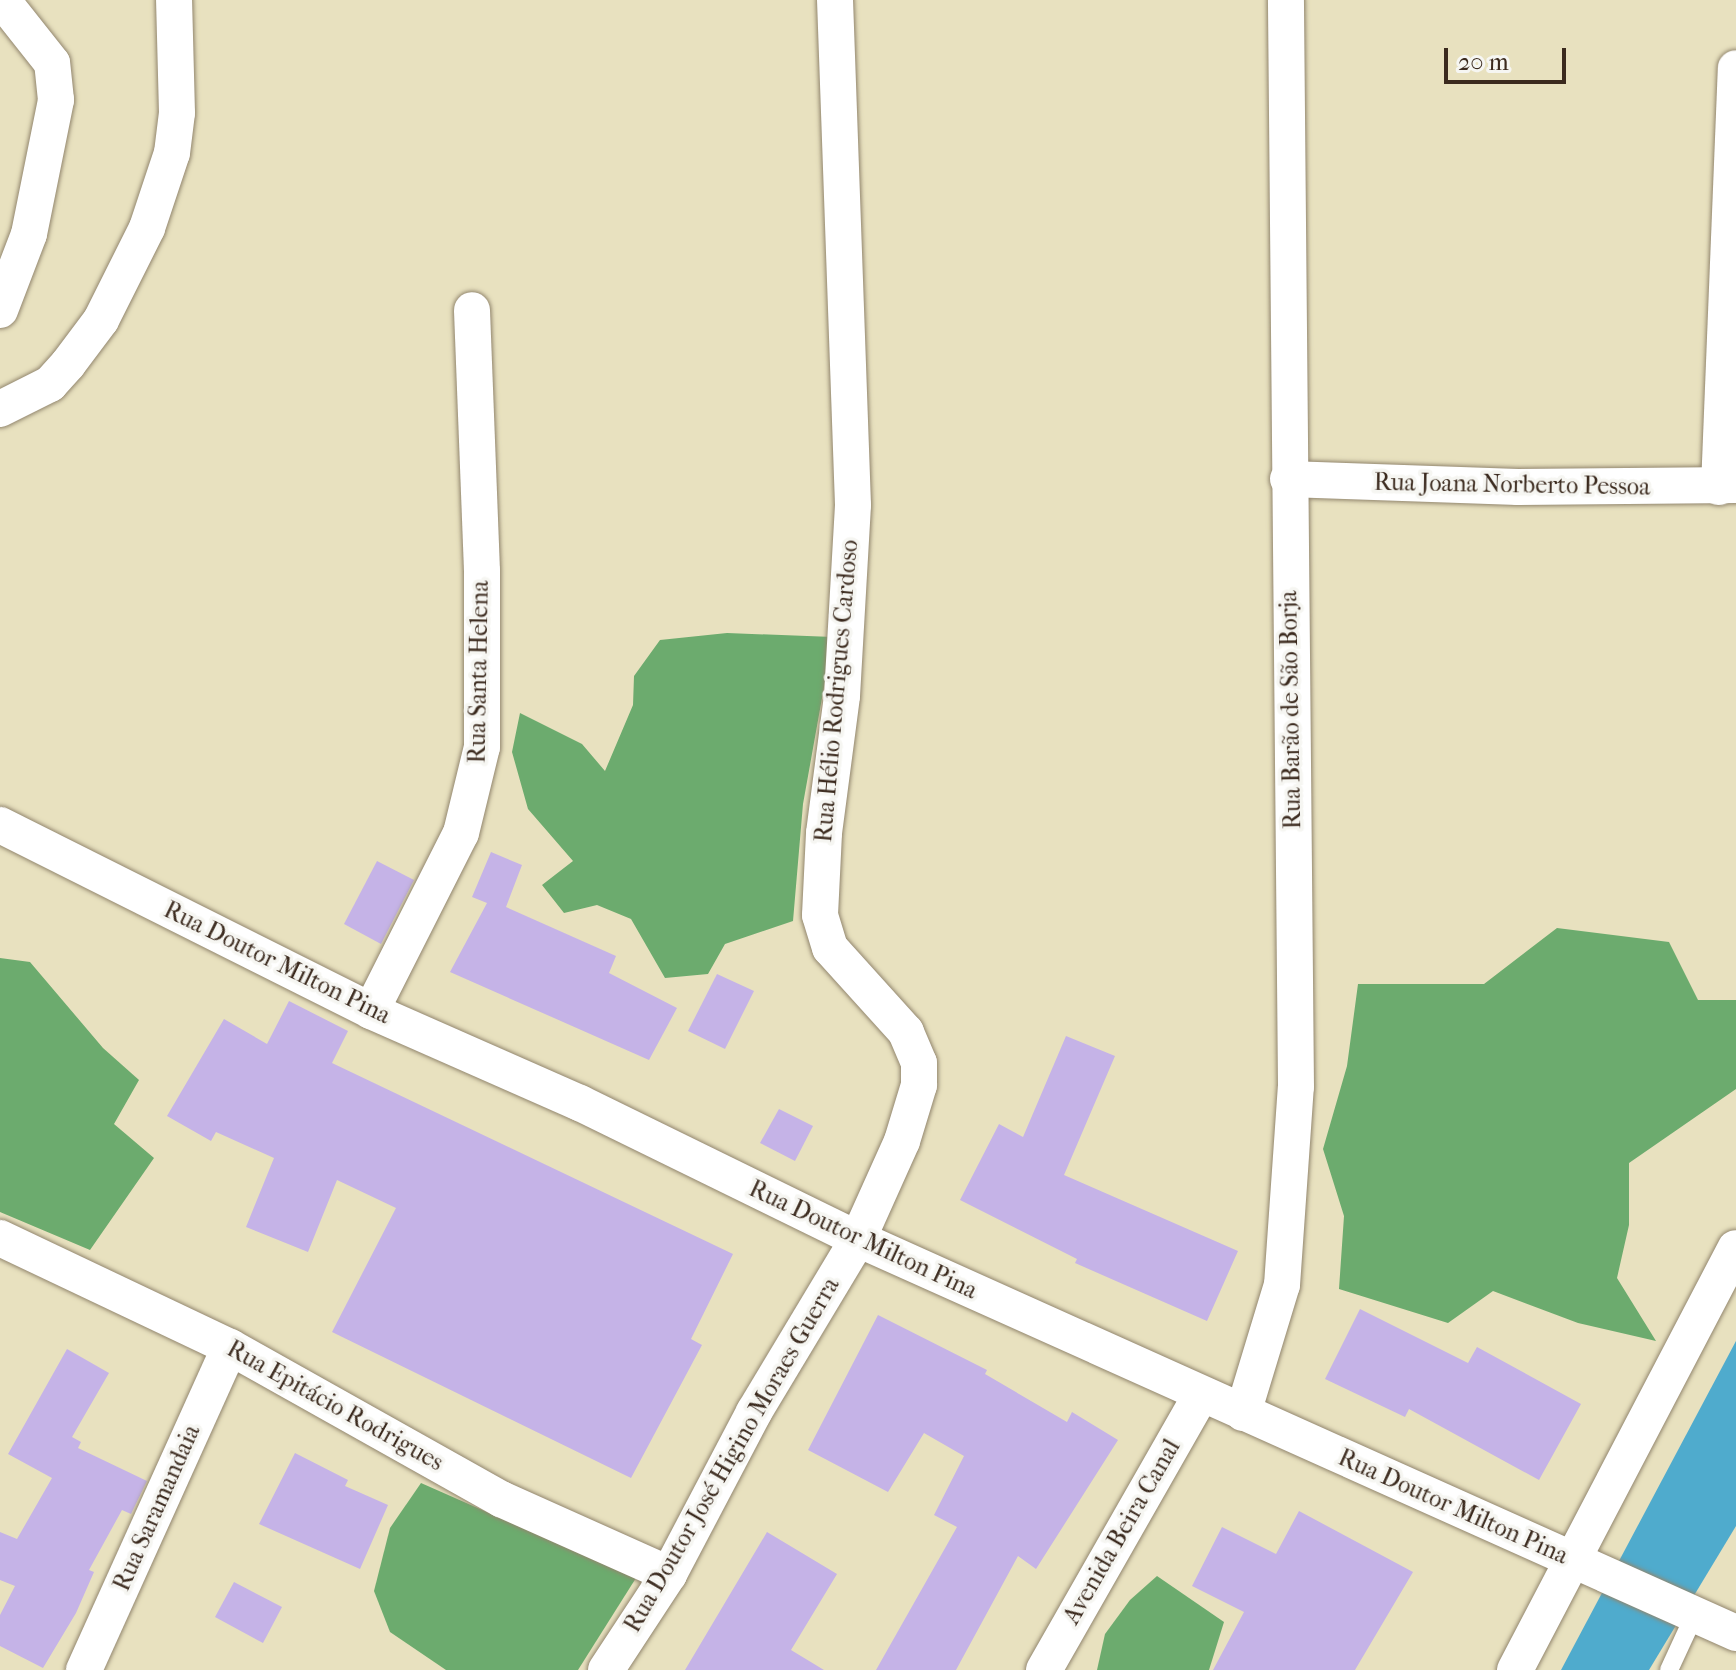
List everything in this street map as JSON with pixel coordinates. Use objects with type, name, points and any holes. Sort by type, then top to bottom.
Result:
[{"type":"street","points":[[0,310],[29,234],[56,100],[52,63],[2,0]]},
{"type":"street","points":[[0,409],[50,384],[68,364],[101,320],[147,228],[172,153],[177,113],[174,0]]},
{"type":"street","name":"Rua Hélio Rodrigues Cardoso","points":[[835,0],[853,505],[842,696],[824,833],[820,915],[830,948],[906,1032],[919,1063],[913,1111],[858,1239]]},
{"type":"street","name":"Rua Barão de São Borja","points":[[1243,1413],[1282,1285],[1296,1087],[1288,479],[1286,0]]},
{"type":"street","points":[[1728,486],[1736,68]]},
{"type":"street","name":"Rua Santa Helena","points":[[371,1011],[461,833],[482,747],[482,571],[472,310]]},
{"type":"street","name":"Rua Joana Norberto Pessoa","points":[[1288,479],[1728,486]]},
{"type":"street","name":"Rua Doutor Milton Pina","points":[[0,825],[371,1011],[580,1103],[858,1239],[1736,1633]]},
{"type":"street","name":"Rua Epitácio Rodrigues","points":[[0,1238],[230,1347],[501,1499],[669,1574]]},
{"type":"street","name":"Rua Doutor José Higino Moraes Guerra","points":[[606,1670],[669,1574],[754,1412],[858,1239]]},
{"type":"street","points":[[1515,1670],[1585,1567],[1736,1248]]},
{"type":"street","name":"Rua Saramandaia","points":[[84,1670],[230,1347]]},
{"type":"street","name":"Avenida Beira Canal","points":[[1044,1670],[1201,1395]]},
{"type":"lane","points":[[1669,1670],[1686,1612]]},
{"type":"green space","points":[[727,633],[833,637],[803,804],[793,921],[725,944],[708,974],[665,978],[631,919],[597,905],[564,913],[542,885],[573,861],[528,809],[512,752],[520,713],[582,744],[605,771],[633,705],[634,676],[660,640]]},
{"type":"green space","points":[[1557,928],[1669,942],[1698,1000],[1736,1000],[1736,1089],[1629,1163],[1629,1225],[1617,1278],[1656,1341],[1578,1323],[1493,1291],[1448,1323],[1339,1289],[1344,1216],[1323,1149],[1347,1066],[1358,984],[1484,984]]},
{"type":"green space","points":[[0,958],[30,962],[103,1048],[139,1080],[114,1124],[154,1158],[90,1250],[0,1212]]},
{"type":"green space","points":[[421,1483],[636,1578],[578,1670],[446,1670],[390,1632],[374,1591],[390,1528]]},
{"type":"green space","points":[[1157,1576],[1224,1622],[1209,1670],[1097,1670],[1105,1634],[1130,1600]]},
{"type":"water","points":[[1736,1341],[1736,1526],[1649,1670],[1561,1670]]},
{"type":"building","points":[[491,852],[522,865],[506,907],[616,956],[609,973],[677,1008],[649,1060],[450,972],[487,903],[472,897]]},
{"type":"building","points":[[377,861],[414,880],[381,944],[344,924]]},
{"type":"building","points":[[717,974],[754,991],[725,1049],[688,1031]]},
{"type":"building","points":[[289,1001],[348,1031],[332,1063],[733,1254],[691,1339],[702,1345],[631,1478],[332,1332],[396,1208],[337,1180],[308,1252],[246,1227],[274,1158],[216,1132],[211,1141],[167,1116],[224,1019],[267,1044]]},
{"type":"building","points":[[1066,1036],[1115,1056],[1064,1175],[1238,1251],[1207,1321],[1075,1263],[1077,1259],[960,1200],[999,1124],[1023,1137]]},
{"type":"building","points":[[779,1109],[813,1126],[795,1161],[760,1143]]},
{"type":"building","points":[[1360,1309],[1468,1363],[1477,1347],[1581,1404],[1539,1480],[1409,1409],[1405,1417],[1325,1379]]},
{"type":"building","points":[[878,1315],[987,1370],[985,1374],[1067,1422],[1072,1412],[1118,1440],[1036,1569],[1018,1556],[956,1670],[876,1670],[957,1527],[934,1515],[964,1456],[924,1433],[888,1492],[808,1450]]},
{"type":"building","points":[[67,1349],[109,1373],[72,1437],[81,1442],[78,1448],[147,1481],[131,1514],[122,1510],[89,1570],[94,1572],[76,1613],[43,1668],[0,1646],[0,1615],[15,1586],[0,1580],[0,1532],[17,1539],[52,1478],[8,1454]]},
{"type":"building","points":[[295,1453],[348,1480],[345,1486],[388,1505],[360,1569],[259,1524]]},
{"type":"building","points":[[1299,1511],[1413,1572],[1355,1670],[1213,1670],[1244,1612],[1192,1586],[1222,1527],[1276,1554]]},
{"type":"building","points":[[767,1532],[837,1574],[791,1650],[824,1670],[685,1670]]},
{"type":"building","points":[[234,1582],[282,1607],[263,1643],[215,1617]]}]
